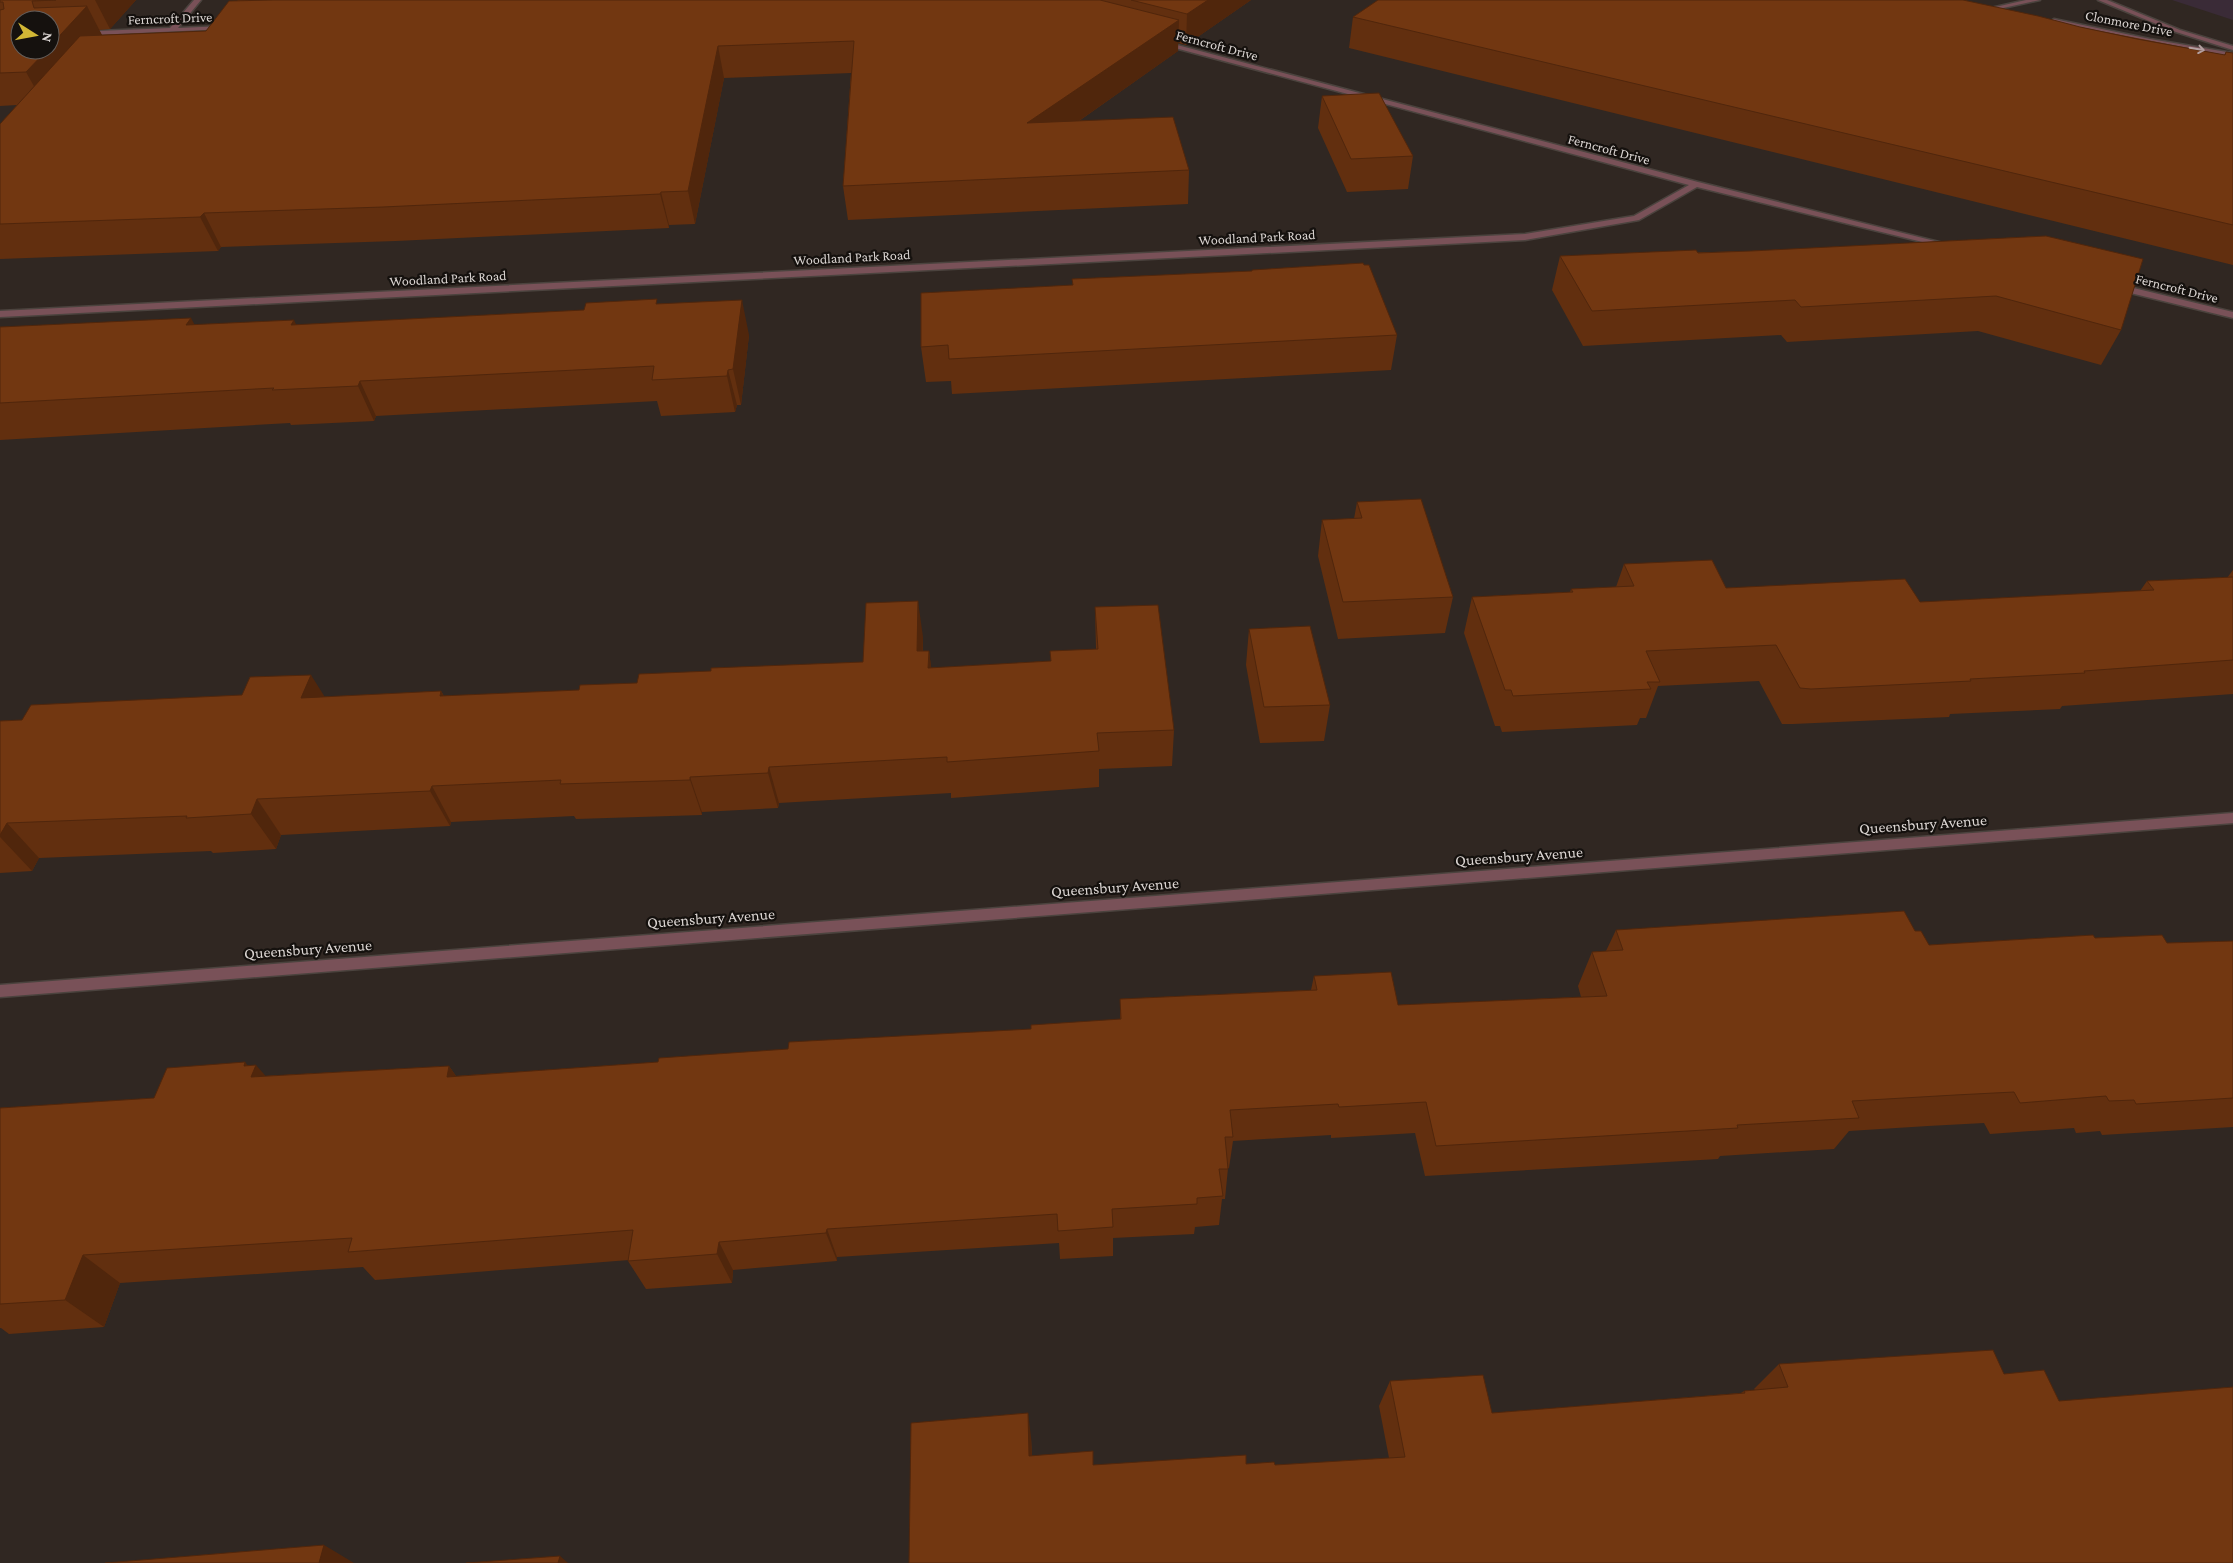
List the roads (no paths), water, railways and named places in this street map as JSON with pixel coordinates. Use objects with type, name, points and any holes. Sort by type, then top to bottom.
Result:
[{"type":"street","points":[[172,30],[198,0]]},
{"type":"street","points":[[1994,8],[2037,0]]},
{"type":"street","points":[[2101,0],[2130,13],[2198,38],[2233,48]]},
{"type":"street","points":[[1986,6],[2018,13]]},
{"type":"street","name":"Clonmore Drive","points":[[2045,19],[2150,41],[2233,55]]},
{"type":"street","name":"Ferncroft Drive","points":[[60,36],[232,28]]},
{"type":"street","name":"Ferncroft Drive","points":[[1157,42],[1696,184],[1955,248]]},
{"type":"street","name":"Woodland Park Road","points":[[0,314],[1525,237],[1636,218],[1696,184]]},
{"type":"street","name":"Ferncroft Drive","points":[[2108,285],[2233,315]]},
{"type":"street","name":"Queensbury Avenue","points":[[0,991],[2233,818]]}]
